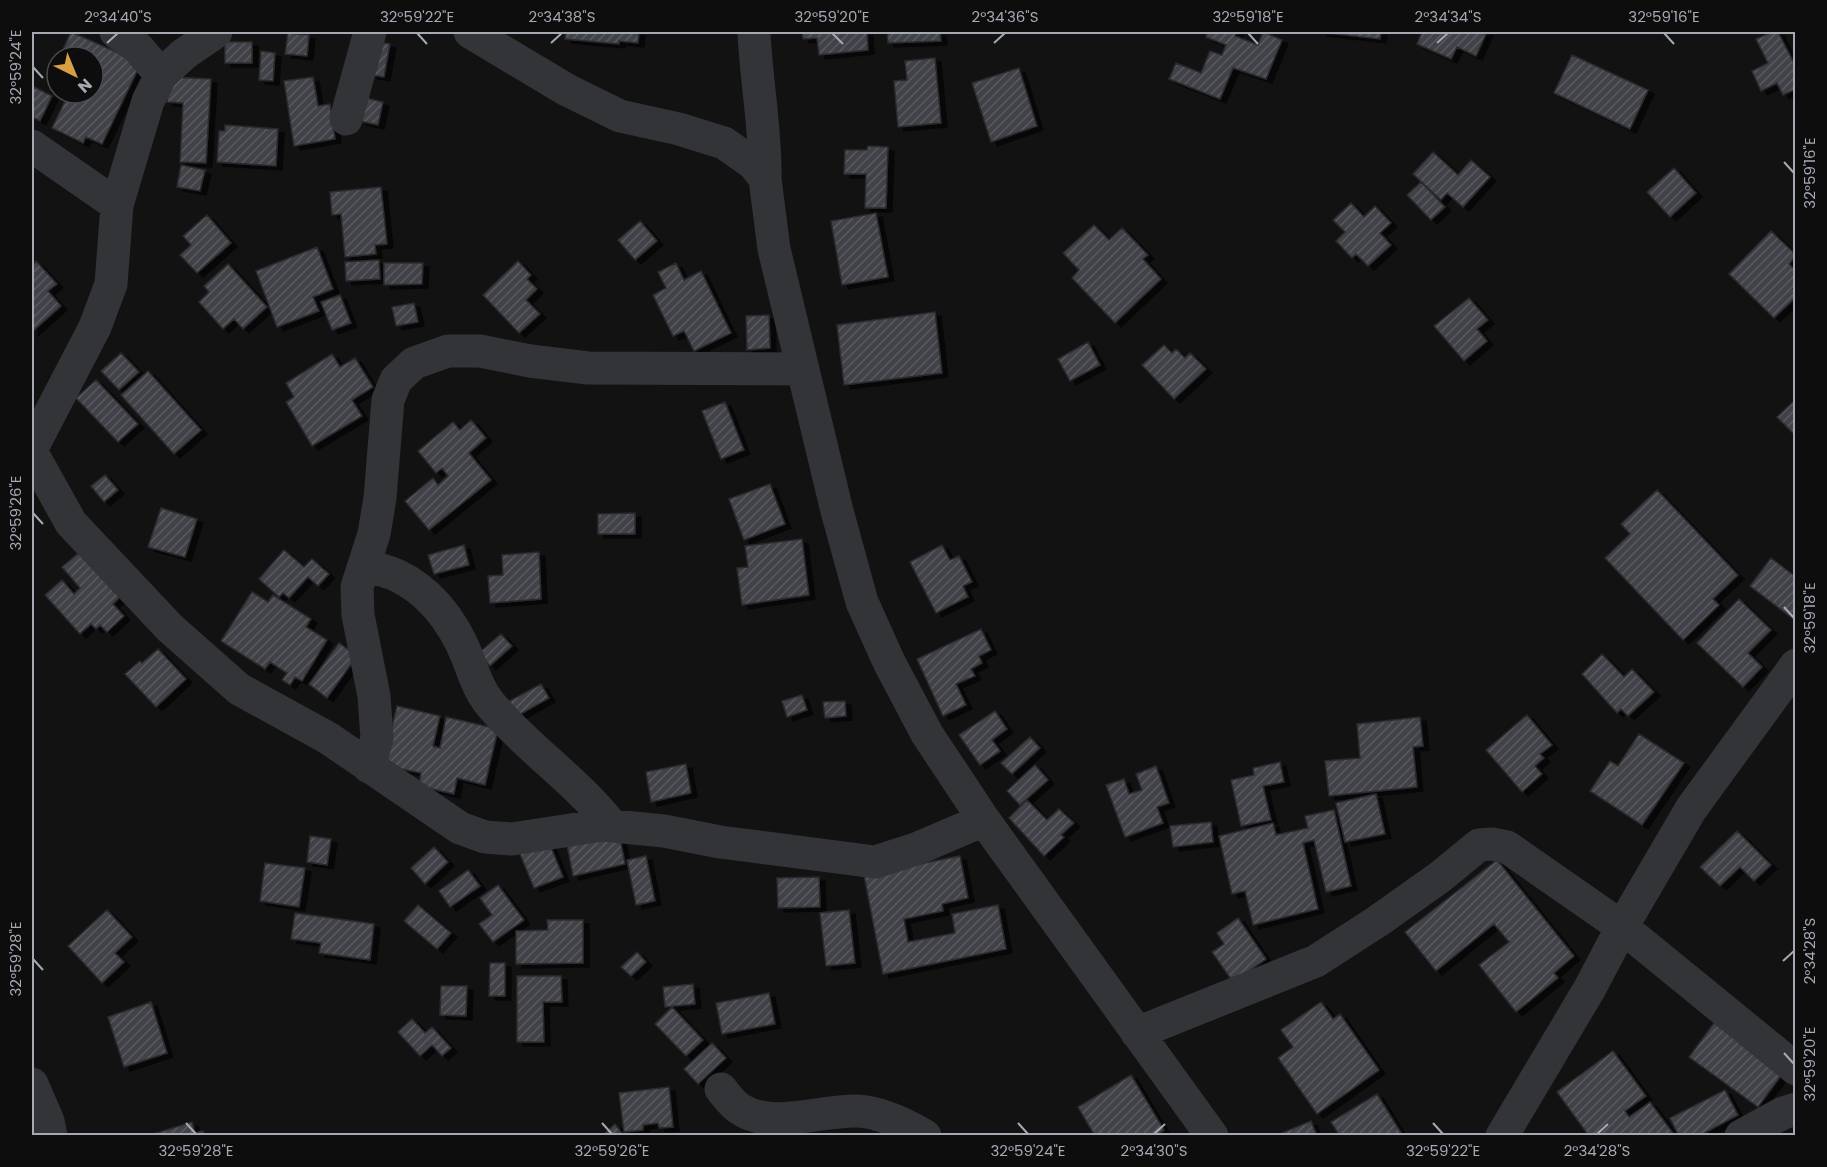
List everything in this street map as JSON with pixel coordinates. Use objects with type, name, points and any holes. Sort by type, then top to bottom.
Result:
[{"type":"street","points":[[116,32],[138,48],[161,75]]},
{"type":"street","points":[[32,448],[42,400],[95,327],[111,284],[117,205],[148,101],[161,75],[184,54],[216,32]]},
{"type":"street","points":[[346,118],[370,32]]},
{"type":"street","points":[[470,32],[567,90],[620,116],[679,129],[724,143],[754,164],[765,179]]},
{"type":"street","points":[[754,32],[756,73],[765,148],[765,179],[774,249],[837,511],[862,602],[889,662],[927,734],[984,820],[1212,1136]]},
{"type":"street","points":[[32,146],[117,205]]},
{"type":"street","points":[[369,767],[377,738],[375,696],[358,615],[357,587],[374,534],[380,498],[388,400],[396,380],[414,363],[448,351],[480,351],[530,361],[588,368],[803,369]]},
{"type":"street","points":[[32,453],[70,523],[171,628],[239,689],[328,738],[460,828],[485,837],[512,839],[603,825],[664,831],[720,842],[875,862],[916,849],[984,820]]},
{"type":"street","points":[[365,565],[396,575],[434,602],[455,633],[481,692],[492,706],[547,762],[589,799],[612,826]]},
{"type":"street","points":[[1502,1136],[1590,988],[1622,927],[1691,809],[1796,665]]},
{"type":"street","points":[[1137,1033],[1316,961],[1440,877],[1479,845],[1492,844],[1507,847],[1622,927],[1796,1069]]},
{"type":"street","points":[[32,1084],[48,1121],[51,1136]]},
{"type":"street","points":[[721,1089],[739,1109],[754,1116],[780,1120],[821,1112],[858,1111],[879,1115],[925,1136]]},
{"type":"street","points":[[1741,1136],[1783,1113],[1796,1109]]},
{"type":"building","points":[[71,32],[100,45],[65,45]]},
{"type":"building","points":[[566,32],[639,32],[638,43],[619,41],[619,44],[565,39]]},
{"type":"building","points":[[802,32],[867,32],[868,50],[819,55],[817,38],[803,39]]},
{"type":"building","points":[[887,32],[940,32],[941,41],[888,43]]},
{"type":"building","points":[[1208,32],[1237,32],[1235,36],[1258,45],[1263,32],[1282,40],[1266,79],[1233,68],[1220,99],[1169,79],[1176,63],[1201,73],[1210,51],[1222,55],[1226,45],[1206,37]]},
{"type":"building","points":[[1320,32],[1381,32],[1380,39]]},
{"type":"building","points":[[1422,32],[1487,32],[1476,56],[1457,47],[1451,59],[1417,44]]},
{"type":"building","points":[[1772,32],[1778,32],[1796,67],[1796,89],[1783,95],[1777,83],[1761,91],[1752,71],[1768,63],[1756,39]]},
{"type":"building","points":[[288,33],[309,35],[307,56],[285,54]]},
{"type":"building","points":[[225,42],[252,42],[252,63],[225,63]]},
{"type":"building","points":[[378,42],[390,44],[384,77],[371,75]]},
{"type":"building","points":[[105,47],[141,63],[102,144],[86,137],[83,143],[52,128],[63,105],[105,105]]},
{"type":"building","points":[[261,51],[275,53],[273,81],[259,80]]},
{"type":"building","points":[[1572,55],[1648,90],[1630,129],[1554,93]]},
{"type":"building","points":[[935,58],[941,123],[898,127],[894,81],[907,80],[905,61]]},
{"type":"building","points":[[1019,68],[1037,126],[991,142],[972,83]]},
{"type":"building","points":[[169,77],[211,79],[206,163],[180,162],[183,103],[167,102]]},
{"type":"building","points":[[313,77],[318,106],[330,104],[335,139],[294,146],[284,81]]},
{"type":"building","points":[[32,86],[45,92],[45,105],[48,105],[40,121],[32,117]]},
{"type":"building","points":[[366,98],[383,102],[378,125],[360,121]]},
{"type":"building","points":[[225,125],[278,129],[276,166],[217,162],[219,131],[225,131]]},
{"type":"building","points":[[868,146],[888,147],[886,208],[865,208],[866,174],[844,174],[845,150],[867,150]]},
{"type":"building","points":[[1433,152],[1458,175],[1471,160],[1490,177],[1463,207],[1447,193],[1441,200],[1413,174]]},
{"type":"building","points":[[181,165],[205,170],[200,191],[177,187]]},
{"type":"building","points":[[1674,168],[1696,193],[1670,217],[1647,192]]},
{"type":"building","points":[[1421,182],[1445,207],[1431,220],[1407,195]]},
{"type":"building","points":[[381,187],[387,244],[375,245],[376,254],[345,257],[341,214],[332,215],[330,192]]},
{"type":"building","points":[[1351,203],[1364,217],[1375,206],[1391,223],[1380,233],[1391,245],[1368,266],[1356,254],[1352,258],[1336,241],[1345,232],[1333,220]]},
{"type":"building","points":[[876,213],[888,277],[842,285],[831,221]]},
{"type":"building","points":[[207,215],[231,243],[197,273],[180,255],[191,245],[183,236]]},
{"type":"building","points":[[640,221],[657,241],[635,260],[618,240]]},
{"type":"building","points":[[1094,225],[1109,240],[1122,228],[1148,255],[1143,259],[1161,279],[1115,323],[1072,278],[1079,270],[1063,253]]},
{"type":"building","points":[[1771,231],[1796,255],[1789,264],[1796,271],[1796,286],[1793,289],[1796,291],[1796,297],[1774,318],[1729,274]]},
{"type":"building","points":[[317,247],[333,289],[313,297],[319,311],[277,327],[256,271]]},
{"type":"building","points":[[379,260],[380,279],[346,281],[345,262]]},
{"type":"building","points":[[36,261],[57,284],[48,291],[61,306],[32,332],[32,266]]},
{"type":"building","points":[[518,261],[531,275],[527,279],[537,289],[526,300],[540,314],[519,333],[483,295]]},
{"type":"building","points":[[384,263],[423,263],[422,284],[384,285]]},
{"type":"building","points":[[676,263],[684,280],[701,271],[731,333],[694,351],[684,331],[673,336],[653,295],[666,288],[658,272]]},
{"type":"building","points":[[228,264],[267,307],[243,329],[234,319],[223,329],[199,302],[209,292],[204,286]]},
{"type":"building","points":[[340,295],[351,323],[332,330],[321,302]]},
{"type":"building","points":[[1469,298],[1488,320],[1477,329],[1487,341],[1464,361],[1434,326]]},
{"type":"building","points":[[414,303],[418,322],[396,326],[392,307]]},
{"type":"building","points":[[935,312],[942,373],[844,385],[837,325]]},
{"type":"building","points":[[769,315],[770,348],[747,350],[746,316]]},
{"type":"building","points":[[1088,342],[1100,365],[1070,381],[1058,359]]},
{"type":"building","points":[[1164,345],[1172,353],[1176,349],[1185,358],[1190,353],[1206,369],[1174,399],[1142,365]]},
{"type":"building","points":[[121,353],[139,372],[119,390],[101,371]]},
{"type":"building","points":[[332,354],[340,367],[355,358],[373,387],[352,400],[362,416],[312,446],[286,402],[294,397],[286,383]]},
{"type":"building","points":[[148,371],[201,430],[174,454],[121,395]]},
{"type":"building","points":[[96,380],[138,424],[118,442],[76,398]]},
{"type":"building","points":[[1796,399],[1796,436],[1777,417]]},
{"type":"building","points":[[725,402],[744,450],[721,459],[702,411]]},
{"type":"building","points":[[471,420],[486,438],[469,453],[491,480],[429,530],[405,501],[433,478],[438,485],[448,476],[442,468],[436,473],[418,451],[453,422],[460,430]]},
{"type":"building","points":[[105,475],[118,490],[104,502],[91,486]]},
{"type":"building","points":[[770,484],[785,524],[744,540],[729,499]]},
{"type":"building","points":[[1657,490],[1738,575],[1713,599],[1719,605],[1683,640],[1605,558],[1630,534],[1621,524]]},
{"type":"building","points":[[161,508],[197,519],[185,557],[148,547]]},
{"type":"building","points":[[635,513],[635,534],[598,534],[598,514]]},
{"type":"building","points":[[802,539],[809,595],[742,605],[737,568],[748,567],[745,546]]},
{"type":"building","points":[[464,545],[469,565],[434,574],[428,555]]},
{"type":"building","points":[[942,545],[950,560],[959,556],[972,582],[963,586],[968,597],[936,613],[910,562]]},
{"type":"building","points":[[284,550],[304,567],[312,559],[329,574],[318,586],[308,577],[289,598],[283,593],[279,597],[259,579]]},
{"type":"building","points":[[80,552],[120,597],[113,604],[124,616],[107,632],[100,625],[96,629],[91,624],[80,634],[45,595],[62,580],[74,594],[80,588],[62,567]]},
{"type":"building","points":[[539,552],[541,599],[490,603],[488,576],[503,575],[502,555]]},
{"type":"building","points":[[1771,558],[1796,577],[1796,621],[1750,586]]},
{"type":"building","points":[[252,592],[268,602],[273,595],[311,619],[306,627],[327,640],[302,681],[295,677],[290,685],[282,680],[287,673],[270,662],[265,669],[221,641]]},
{"type":"building","points":[[1739,599],[1771,630],[1748,653],[1762,667],[1743,687],[1697,643]]},
{"type":"building","points":[[981,629],[991,650],[979,656],[982,663],[971,669],[975,676],[956,684],[966,705],[943,716],[917,659]]},
{"type":"building","points":[[501,634],[512,646],[490,666],[479,653]]},
{"type":"building","points":[[339,643],[357,656],[327,698],[309,684]]},
{"type":"building","points":[[158,649],[186,679],[156,707],[125,674]]},
{"type":"building","points":[[1602,654],[1624,677],[1632,669],[1654,692],[1628,716],[1621,709],[1617,713],[1582,674]]},
{"type":"building","points":[[541,684],[549,698],[512,719],[504,704]]},
{"type":"building","points":[[802,695],[807,710],[787,717],[782,701]]},
{"type":"building","points":[[845,701],[846,716],[825,718],[823,702]]},
{"type":"building","points":[[397,706],[440,716],[433,746],[440,748],[446,717],[498,729],[485,785],[457,778],[454,794],[419,786],[421,773],[383,765]]},
{"type":"building","points":[[995,711],[1007,729],[992,740],[1000,751],[980,765],[959,735]]},
{"type":"building","points":[[1527,715],[1552,745],[1540,754],[1544,758],[1535,766],[1542,774],[1522,792],[1486,750]]},
{"type":"building","points":[[1420,717],[1423,746],[1413,747],[1417,787],[1329,796],[1325,761],[1360,758],[1357,724]]},
{"type":"building","points":[[1639,734],[1684,763],[1642,825],[1590,791],[1610,761],[1618,766]]},
{"type":"building","points":[[1030,737],[1040,748],[1012,774],[1001,763]]},
{"type":"building","points":[[1280,762],[1284,782],[1263,786],[1271,820],[1241,826],[1231,780],[1254,775],[1253,768]]},
{"type":"building","points":[[686,764],[691,793],[651,802],[646,772]]},
{"type":"building","points":[[1035,765],[1048,780],[1020,805],[1007,791]]},
{"type":"building","points":[[1156,766],[1169,803],[1157,807],[1163,823],[1125,837],[1106,785],[1124,779],[1129,794],[1142,790],[1136,774]]},
{"type":"building","points":[[1376,794],[1385,834],[1345,842],[1336,803]]},
{"type":"building","points":[[1027,800],[1047,820],[1059,809],[1074,823],[1061,835],[1064,837],[1044,856],[1009,818]]},
{"type":"building","points":[[1334,810],[1351,886],[1326,892],[1314,840],[1303,843],[1318,909],[1253,925],[1245,891],[1232,894],[1219,836],[1273,823],[1276,835],[1308,828],[1305,816]]},
{"type":"building","points":[[1211,822],[1213,842],[1173,847],[1170,826]]},
{"type":"building","points":[[1737,831],[1771,865],[1754,881],[1740,867],[1720,886],[1700,867]]},
{"type":"building","points":[[619,833],[625,864],[573,876],[567,844]]},
{"type":"building","points":[[310,836],[331,839],[327,865],[307,862]]},
{"type":"building","points":[[549,842],[563,877],[534,888],[520,854]]},
{"type":"building","points":[[434,847],[448,862],[425,884],[411,868]]},
{"type":"building","points":[[646,856],[655,901],[636,905],[627,860]]},
{"type":"building","points":[[960,856],[968,898],[942,904],[943,911],[904,919],[908,942],[955,933],[952,914],[998,905],[1006,949],[883,974],[864,875]]},
{"type":"building","points":[[1497,860],[1574,956],[1554,973],[1558,978],[1516,1012],[1479,965],[1509,942],[1494,924],[1436,971],[1405,932]]},
{"type":"building","points":[[265,863],[305,868],[299,907],[260,901]]},
{"type":"building","points":[[468,870],[480,886],[450,907],[439,891]]},
{"type":"building","points":[[819,877],[820,907],[778,908],[777,878]]},
{"type":"building","points":[[498,885],[524,920],[493,942],[479,924],[492,915],[480,898]]},
{"type":"building","points":[[418,905],[451,933],[437,949],[404,921]]},
{"type":"building","points":[[107,910],[132,937],[115,953],[124,962],[102,983],[68,946]]},
{"type":"building","points":[[849,910],[855,963],[826,966],[820,913]]},
{"type":"building","points":[[295,913],[374,924],[370,960],[319,953],[321,943],[291,939]]},
{"type":"building","points":[[1238,918],[1266,959],[1233,982],[1212,952],[1224,944],[1217,933]]},
{"type":"building","points":[[547,920],[583,920],[583,963],[516,964],[516,931],[548,930]]},
{"type":"building","points":[[637,952],[646,962],[631,976],[621,967]]},
{"type":"building","points":[[490,963],[505,963],[505,996],[489,996]]},
{"type":"building","points":[[517,976],[561,976],[562,1002],[543,1002],[544,1042],[517,1042]]},
{"type":"building","points":[[693,984],[695,1004],[665,1007],[663,987]]},
{"type":"building","points":[[441,986],[467,986],[466,1016],[440,1015]]},
{"type":"building","points":[[769,993],[775,1024],[722,1034],[716,1003]]},
{"type":"building","points":[[151,1002],[167,1053],[124,1067],[108,1017]]},
{"type":"building","points":[[1321,1002],[1333,1019],[1340,1014],[1379,1070],[1317,1114],[1278,1058],[1293,1047],[1281,1030]]},
{"type":"building","points":[[672,1007],[703,1040],[686,1056],[655,1024]]},
{"type":"building","points":[[412,1019],[425,1033],[432,1027],[451,1048],[442,1056],[432,1045],[420,1056],[398,1032]]},
{"type":"building","points":[[1714,1023],[1783,1073],[1758,1107],[1689,1057]]},
{"type":"building","points":[[712,1043],[726,1058],[698,1084],[684,1069]]},
{"type":"building","points":[[1613,1051],[1646,1096],[1625,1111],[1629,1117],[1650,1102],[1675,1136],[1589,1136],[1557,1092]]},
{"type":"building","points":[[1131,1075],[1164,1130],[1156,1136],[1095,1136],[1078,1107]]},
{"type":"building","points":[[669,1087],[673,1127],[659,1128],[658,1123],[643,1125],[643,1130],[624,1132],[619,1093]]},
{"type":"building","points":[[1725,1090],[1738,1115],[1699,1136],[1679,1136],[1670,1118]]},
{"type":"building","points":[[1377,1094],[1403,1136],[1340,1136],[1331,1122]]},
{"type":"building","points":[[1311,1121],[1317,1136],[1282,1136],[1282,1133]]},
{"type":"building","points":[[192,1122],[195,1133],[203,1131],[205,1136],[147,1136]]},
{"type":"building","points":[[615,1124],[624,1136],[602,1136]]}]
